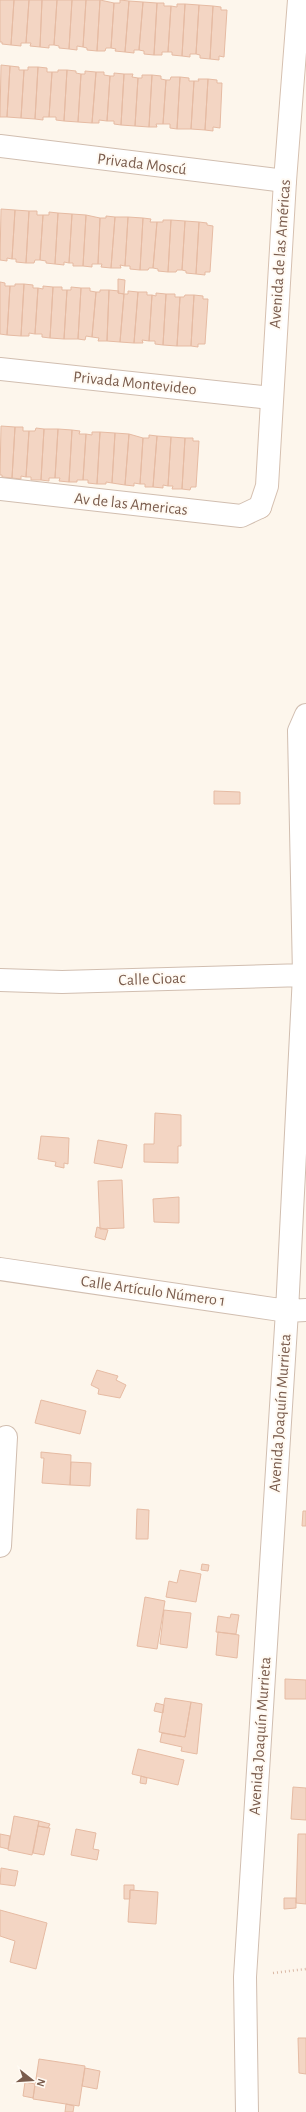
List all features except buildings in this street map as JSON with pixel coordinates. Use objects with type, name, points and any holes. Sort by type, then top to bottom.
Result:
[{"type":"street","name":"Avenida de las Américas","points":[[260,507],[267,486],[285,181],[300,0]]},
{"type":"street","name":"Privada Moscú","points":[[0,146],[285,181]]},
{"type":"street","name":"Privada Montevideo","points":[[0,369],[271,398]]},
{"type":"street","name":"Av de las Americas","points":[[0,489],[241,516],[260,507]]},
{"type":"street","name":"Avenida Joaquín Murrieta","points":[[247,2112],[245,1977],[296,1310],[304,975],[299,731],[306,715]]},
{"type":"street","name":"Calle Cioac","points":[[0,980],[62,982],[304,975]]},
{"type":"street","name":"Calle Artículo Número 1","points":[[0,1269],[296,1310]]},
{"type":"street","points":[[0,1546],[6,1438]]},
{"type":"path","points":[[245,1977],[306,1969]]}]
